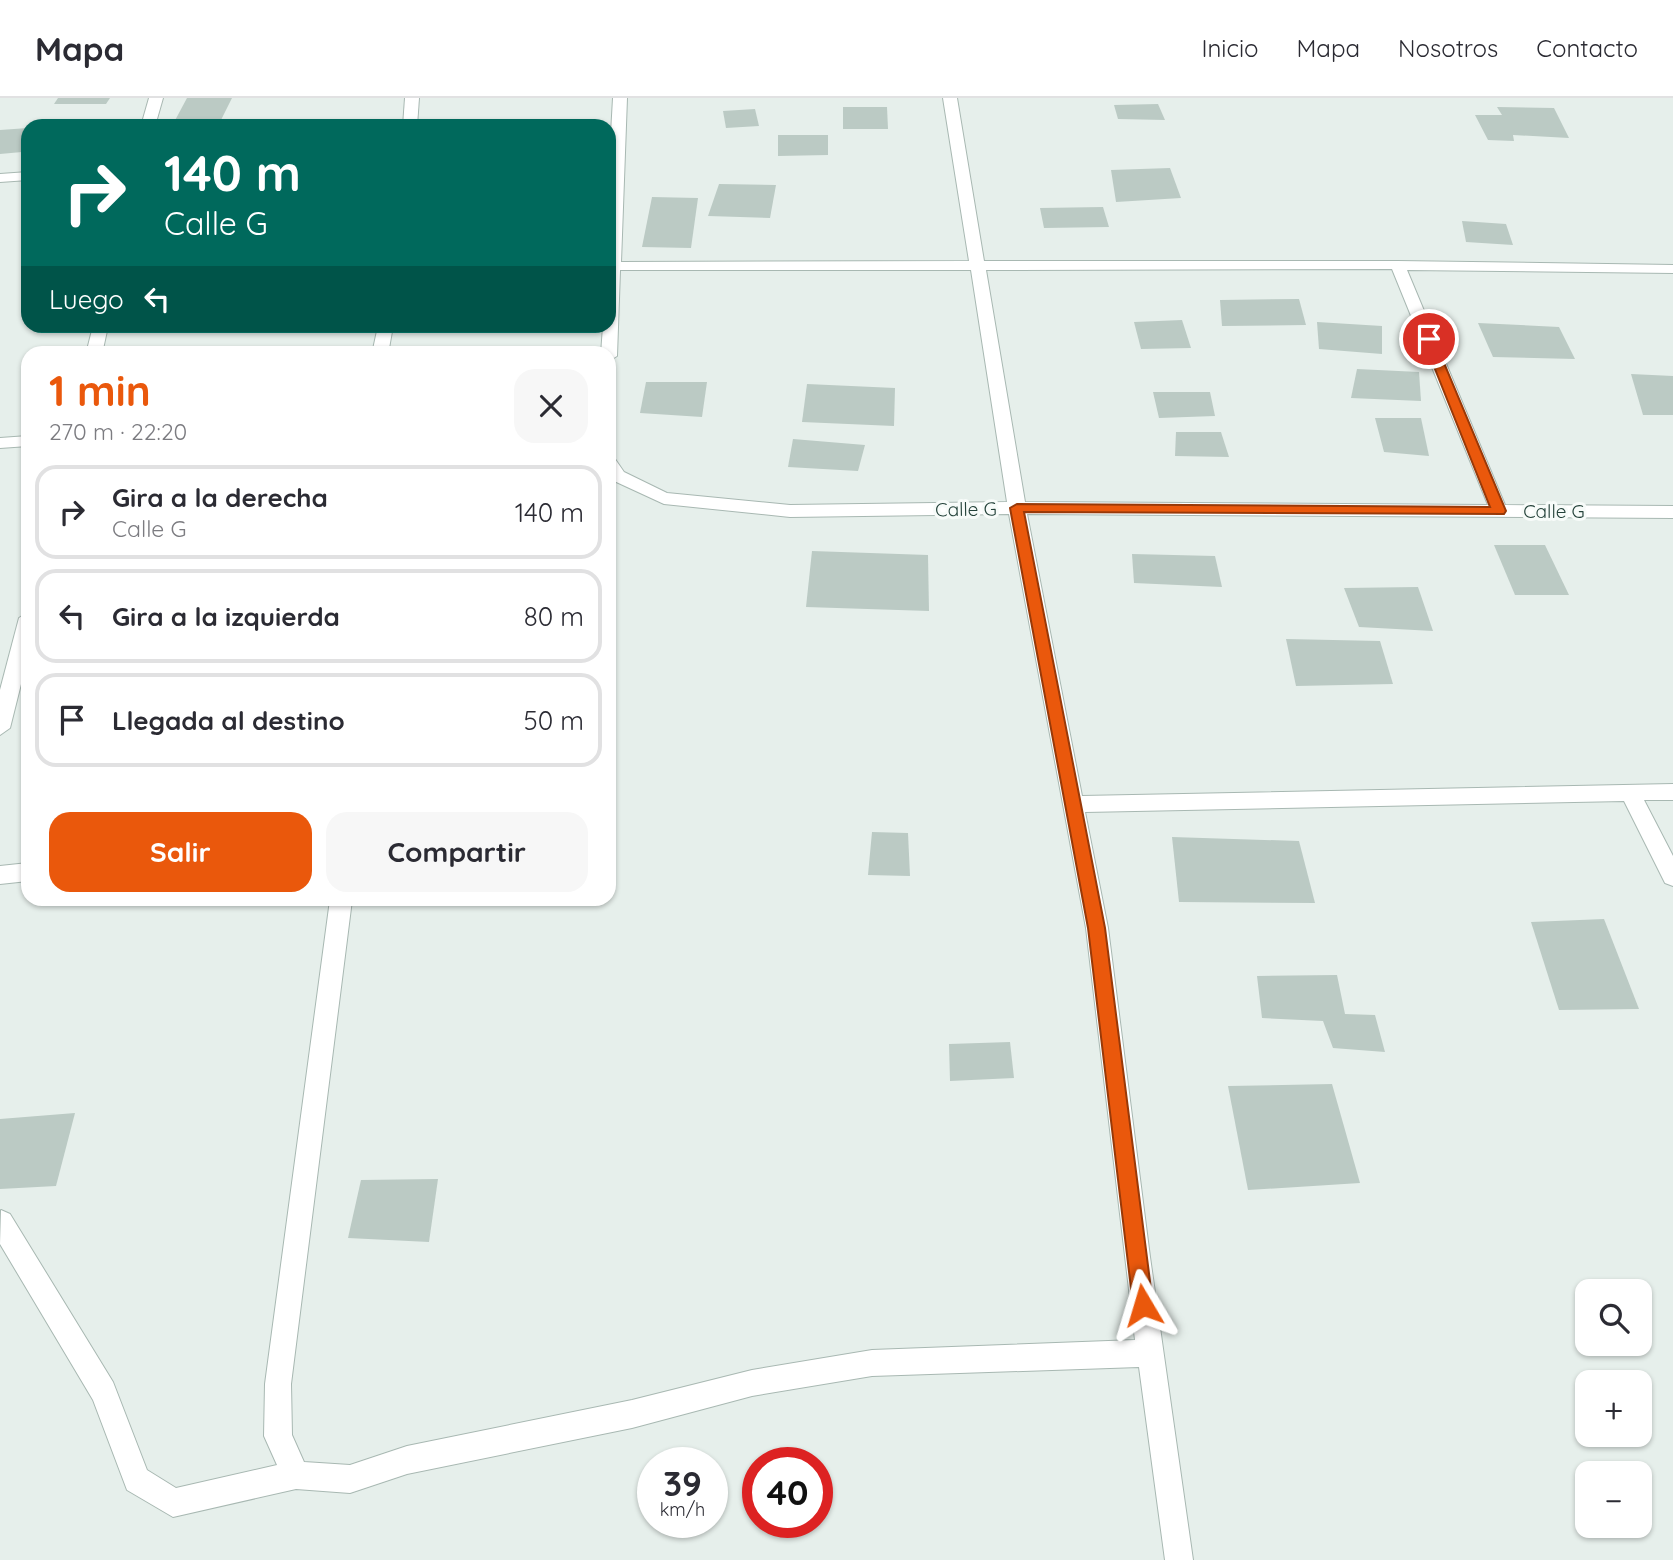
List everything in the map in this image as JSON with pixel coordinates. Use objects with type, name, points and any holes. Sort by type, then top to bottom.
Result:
[{"type":"street","points":[[150,119],[156,98]]},
{"type":"street","points":[[410,119],[412,98]]},
{"type":"street","points":[[616,122],[620,98]]},
{"type":"street","points":[[950,98],[1017,508],[1097,928],[1149,1353],[1179,1560]]},
{"type":"street","points":[[0,178],[21,176]]},
{"type":"street","points":[[1398,265],[1499,511]]},
{"type":"street","points":[[616,266],[1398,265],[1673,269]]},
{"type":"street","points":[[0,443],[21,442]]},
{"type":"street","name":"Calle G","points":[[616,473],[664,498],[790,511],[1017,508],[1673,512]]},
{"type":"street","points":[[0,728],[21,646]]},
{"type":"street","points":[[1629,792],[1673,877]]},
{"type":"street","points":[[1074,804],[1673,792]]},
{"type":"street","points":[[0,875],[21,874]]},
{"type":"street","points":[[296,1475],[278,1436],[278,1384],[313,1098],[340,906]]},
{"type":"street","points":[[1,1222],[103,1392],[137,1480],[173,1503],[296,1475],[350,1479],[407,1460],[632,1414],[752,1383],[872,1363],[1149,1353]]},
{"type":"building","points":[[58,98],[110,98],[106,104],[54,104]]},
{"type":"building","points":[[187,98],[232,98],[222,119],[176,119]]},
{"type":"building","points":[[1158,104],[1165,120],[1118,119],[1114,105]]},
{"type":"building","points":[[843,107],[887,107],[888,129],[843,129]]},
{"type":"building","points":[[1497,107],[1554,108],[1569,138],[1513,135],[1514,141],[1488,140],[1475,115],[1502,115]]},
{"type":"building","points":[[755,109],[759,126],[726,128],[723,111]]},
{"type":"building","points":[[21,128],[21,152],[0,154],[0,130]]},
{"type":"building","points":[[778,135],[828,135],[828,155],[778,156]]},
{"type":"building","points":[[1170,168],[1181,198],[1116,202],[1111,170]]},
{"type":"building","points":[[719,184],[776,185],[770,218],[708,216]]},
{"type":"building","points":[[652,197],[698,198],[691,248],[642,247]]},
{"type":"building","points":[[1103,207],[1109,227],[1044,228],[1040,208]]},
{"type":"building","points":[[1462,221],[1506,224],[1513,245],[1466,242]]},
{"type":"building","points":[[1299,299],[1306,325],[1222,326],[1220,300]]},
{"type":"building","points":[[1182,320],[1191,348],[1141,349],[1134,322]]},
{"type":"building","points":[[1317,322],[1382,326],[1382,354],[1319,349]]},
{"type":"building","points":[[1478,323],[1559,327],[1575,359],[1493,357]]},
{"type":"building","points":[[1357,369],[1419,372],[1421,401],[1351,398]]},
{"type":"building","points":[[1631,374],[1673,376],[1673,415],[1643,415]]},
{"type":"building","points":[[646,382],[707,382],[702,417],[640,413]]},
{"type":"building","points":[[807,384],[895,388],[894,426],[802,422]]},
{"type":"building","points":[[1153,392],[1210,392],[1215,416],[1159,418]]},
{"type":"building","points":[[1375,418],[1421,418],[1429,456],[1384,452]]},
{"type":"building","points":[[1176,432],[1221,432],[1229,457],[1175,456]]},
{"type":"building","points":[[793,439],[865,445],[858,471],[788,467]]},
{"type":"building","points":[[1494,545],[1545,545],[1569,595],[1515,595]]},
{"type":"building","points":[[812,551],[928,555],[929,611],[806,607]]},
{"type":"building","points":[[1132,554],[1215,556],[1222,587],[1134,583]]},
{"type":"building","points":[[1418,587],[1433,631],[1359,627],[1344,588]]},
{"type":"building","points":[[1286,639],[1380,641],[1393,684],[1296,686]]},
{"type":"building","points":[[872,832],[908,833],[910,876],[868,875]]},
{"type":"building","points":[[1172,837],[1299,841],[1315,903],[1179,902]]},
{"type":"building","points":[[1604,919],[1639,1009],[1559,1010],[1531,922]]},
{"type":"building","points":[[1337,975],[1345,1014],[1375,1015],[1385,1052],[1333,1048],[1323,1021],[1262,1018],[1257,976]]},
{"type":"building","points":[[1010,1042],[1014,1078],[950,1081],[949,1044]]},
{"type":"building","points":[[1332,1084],[1360,1183],[1248,1190],[1228,1086]]},
{"type":"building","points":[[75,1113],[56,1186],[0,1189],[0,1119]]},
{"type":"building","points":[[438,1179],[429,1242],[348,1238],[361,1180]]},
{"type":"route","points":[[1143,1305],[1097,928],[1017,508],[1499,511],[1429,339]]}]
